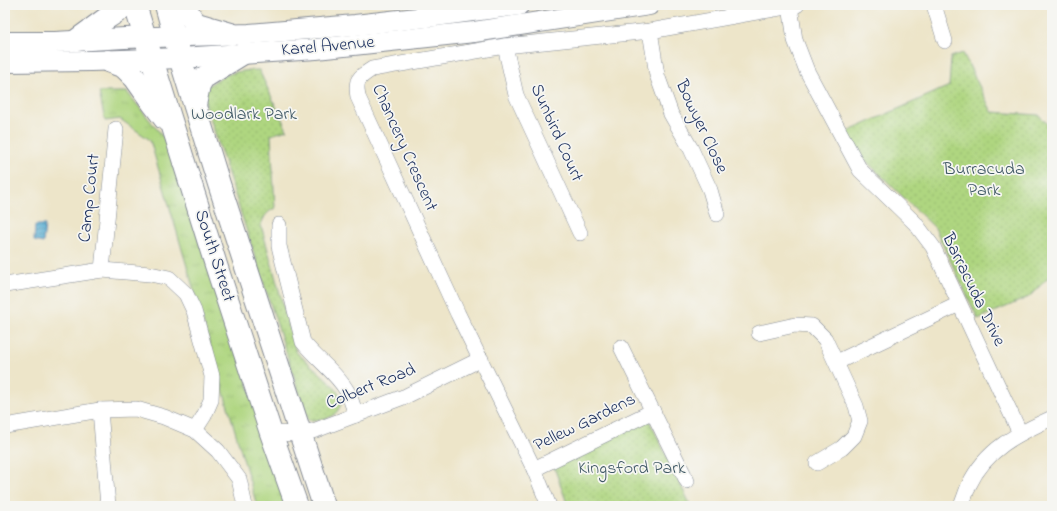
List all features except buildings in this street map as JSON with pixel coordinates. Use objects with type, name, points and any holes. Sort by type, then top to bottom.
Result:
[{"type":"highway","points":[[77,40],[121,9],[124,5]]},
{"type":"highway","name":"South Street","points":[[136,5],[216,265],[271,434],[297,506]]},
{"type":"highway","name":"South Street","points":[[166,5],[224,199],[324,506]]},
{"type":"highway","points":[[184,5],[192,19],[197,24],[231,34]]},
{"type":"highway","points":[[195,106],[199,86],[203,78],[242,54]]},
{"type":"highway","points":[[108,60],[124,67],[135,78],[174,129]]},
{"type":"main road","name":"Karel Avenue","points":[[5,42],[231,34],[355,25],[519,5]]},
{"type":"main road","name":"Karel Avenue","points":[[5,62],[181,58],[316,49],[474,32],[649,5]]},
{"type":"street","points":[[934,5],[945,41]]},
{"type":"street","name":"Chancery Crescent","points":[[549,506],[534,469],[458,314],[358,97],[356,84],[360,77],[372,69],[505,46],[650,31],[794,6]]},
{"type":"street","name":"Barracuda Drive","points":[[794,6],[795,40],[806,71],[860,170],[915,223],[933,246],[1020,433]]},
{"type":"street","name":"Bowyer Close","points":[[650,31],[657,75],[671,114],[710,190],[717,214]]},
{"type":"street","name":"Sunbird Court","points":[[505,46],[516,95],[580,232]]},
{"type":"street","name":"Camp Court","points":[[102,270],[116,129]]},
{"type":"street","points":[[278,225],[279,246],[303,342],[311,352],[337,377],[348,392],[356,414]]},
{"type":"street","points":[[5,285],[102,270],[150,274],[169,278],[186,294],[194,311],[212,376],[211,400],[204,416],[195,430]]},
{"type":"street","points":[[837,362],[959,304]]},
{"type":"street","points":[[759,333],[795,325],[812,326],[825,338],[837,362],[856,406],[860,421],[854,436],[842,448],[817,463]]},
{"type":"street","name":"Pellew Gardens","points":[[621,347],[687,481]]},
{"type":"street","name":"Colbert Road","points":[[271,434],[300,434],[316,430],[406,396],[481,360]]},
{"type":"street","points":[[5,426],[100,410],[136,409],[164,417],[195,430],[218,451],[239,479],[245,506]]},
{"type":"street","points":[[100,410],[108,506]]},
{"type":"street","name":"Pellew Gardens","points":[[534,469],[653,411]]},
{"type":"street","points":[[961,506],[969,485],[986,459],[1004,443],[1020,433],[1052,418]]},
{"type":"green space","name":"Burracuda Park","points":[[963,53],[992,112],[1039,115],[1052,129],[1052,274],[1029,297],[978,319],[935,228],[856,151],[847,132],[949,86],[951,57]]},
{"type":"green space","name":"Woodlark Park","points":[[259,70],[287,130],[271,135],[275,208],[266,215],[261,225],[296,352],[330,382],[338,392],[342,401],[340,407],[334,415],[320,420],[308,420],[204,99],[206,87],[220,79],[236,72]]},
{"type":"green space","points":[[99,92],[127,92],[169,144],[288,506],[257,506],[150,140],[120,119],[105,121]]},
{"type":"green space","name":"Kingsford Park","points":[[649,420],[691,506],[568,506],[554,467]]},
{"type":"water","points":[[35,225],[45,225],[43,243],[34,241]]}]
